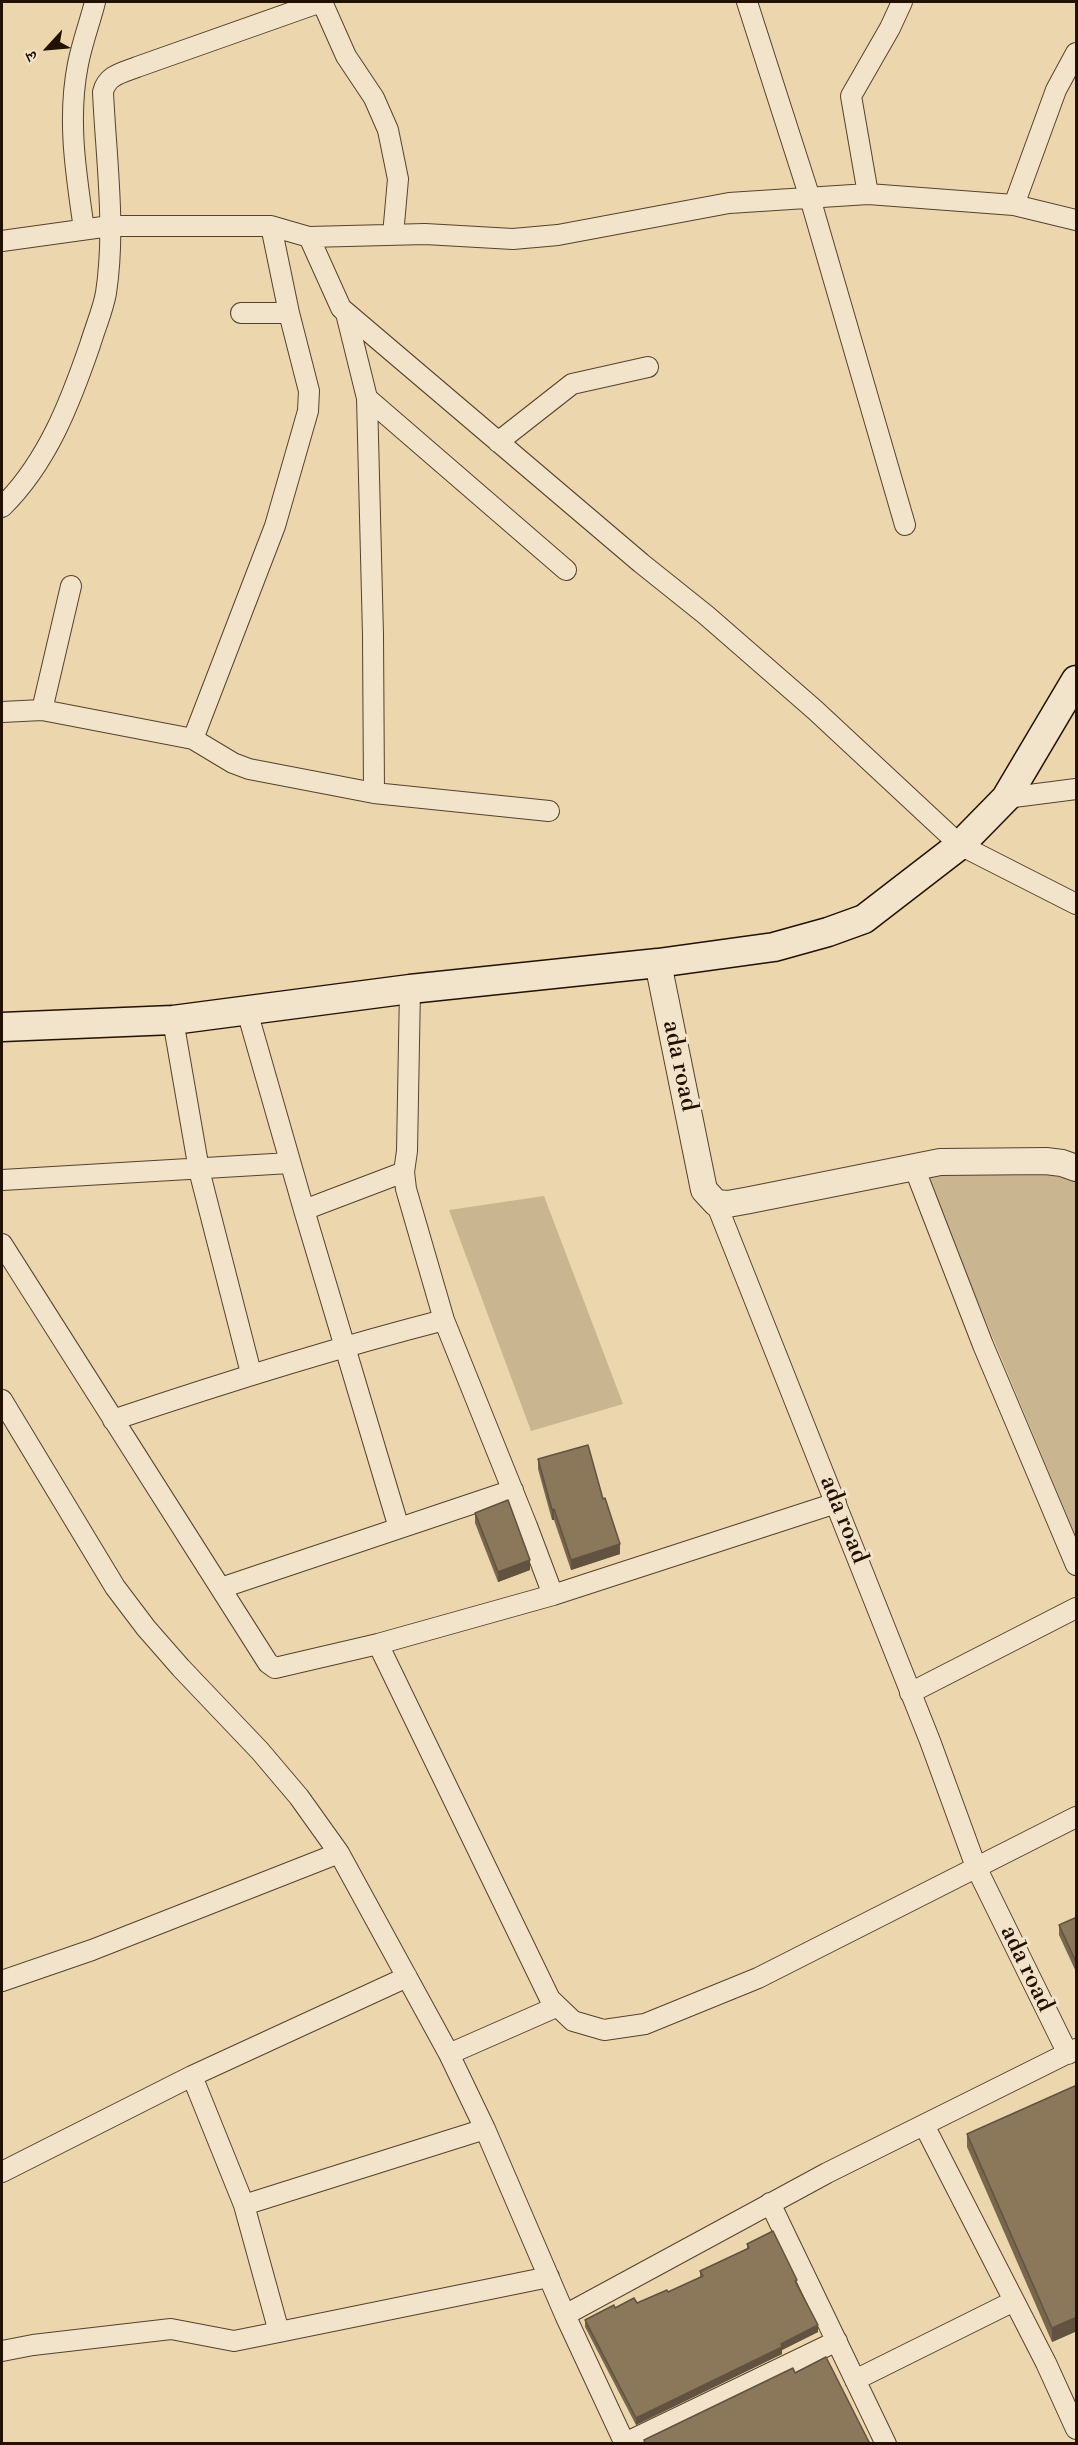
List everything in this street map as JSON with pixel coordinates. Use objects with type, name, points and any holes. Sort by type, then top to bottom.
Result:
[{"type":"main road","points":[[2,1027],[174,1020],[410,989],[658,963],[774,947],[864,919],[960,845],[1006,798],[1077,681]]},
{"type":"street","points":[[84,229],[74,161],[72,124],[78,64],[95,2]]},
{"type":"street","points":[[2,507],[42,456],[71,399],[103,306],[108,271],[110,226],[103,93],[112,76],[322,2],[346,56],[374,98],[388,130],[398,179],[393,235]]},
{"type":"street","points":[[747,2],[810,198],[905,525]]},
{"type":"street","points":[[868,194],[851,96],[890,28],[902,2]]},
{"type":"street","points":[[1014,205],[1056,90],[1077,53]]},
{"type":"street","points":[[2,241],[110,226],[271,226],[309,237],[425,234],[513,239],[558,235],[729,204],[868,194],[1014,205],[1077,220]]},
{"type":"street","points":[[193,739],[275,526],[308,411],[309,391],[271,226]]},
{"type":"street","points":[[309,237],[341,308],[346,313],[367,398],[374,793]]},
{"type":"street","points":[[341,308],[816,710],[960,845],[1077,904]]},
{"type":"street","points":[[241,313],[289,312]]},
{"type":"street","points":[[498,441],[572,384],[648,367]]},
{"type":"street","points":[[367,398],[566,570]]},
{"type":"street","points":[[42,711],[71,586]]},
{"type":"street","points":[[2,712],[42,711],[193,739],[233,763],[249,769],[374,793],[549,811]]},
{"type":"street","points":[[1006,798],[1077,789]]},
{"type":"street","name":"ada road","points":[[658,963],[704,1190],[716,1203],[836,1503],[976,1867],[1072,2052]]},
{"type":"street","points":[[410,989],[407,1151],[404,1172],[406,1190],[444,1320],[553,1595]]},
{"type":"street","points":[[248,1011],[290,1163],[399,1528]]},
{"type":"street","points":[[174,1020],[199,1170],[251,1373]]},
{"type":"street","points":[[716,1203],[728,1204],[750,1200],[940,1162],[1046,1161],[1077,1168]]},
{"type":"street","points":[[2,1180],[290,1163]]},
{"type":"street","points":[[914,1167],[983,1345],[1077,1565]]},
{"type":"street","points":[[304,1210],[404,1172]]},
{"type":"street","points":[[2,1244],[268,1663],[275,1668],[378,1644],[553,1595],[836,1503]]},
{"type":"street","points":[[113,1420],[251,1373],[345,1345],[444,1320]]},
{"type":"street","points":[[2,1400],[115,1587],[181,1668],[260,1751],[299,1797],[339,1853],[449,2054],[485,2129],[565,2315],[625,2443],[837,2341]]},
{"type":"street","points":[[221,1588],[513,1490]]},
{"type":"street","points":[[910,1693],[1077,1608]]},
{"type":"street","points":[[378,1644],[550,1999],[573,2021],[604,2030],[645,2025],[758,1978],[1077,1817]]},
{"type":"street","points":[[2,1981],[92,1950],[339,1853]]},
{"type":"street","points":[[2,2172],[192,2076],[407,1977]]},
{"type":"street","points":[[449,2054],[556,2007]]},
{"type":"street","points":[[565,2315],[770,2204],[1072,2052]]},
{"type":"street","points":[[192,2076],[244,2205],[279,2332]]},
{"type":"street","points":[[924,2125],[1077,2429]]},
{"type":"street","points":[[244,2205],[485,2129]]},
{"type":"street","points":[[770,2204],[886,2444]]},
{"type":"street","points":[[2,2351],[33,2345],[171,2329],[234,2341],[549,2277]]},
{"type":"street","points":[[855,2380],[1014,2301]]},
{"type":"shaded area","points":[[1065,1170],[1076,1176],[1076,1537],[925,1175]]},
{"type":"shaded area","points":[[544,1196],[623,1404],[531,1431],[449,1210]]},
{"type":"building","points":[[588,1445],[603,1499],[605,1498],[620,1544],[571,1560],[554,1509],[552,1510],[538,1459]]},
{"type":"building","points":[[508,1500],[530,1560],[498,1572],[475,1513]]},
{"type":"building","points":[[1077,1917],[1077,1964],[1059,1925]]},
{"type":"building","points":[[1077,2085],[1077,2317],[1052,2328],[967,2134]]},
{"type":"building","points":[[773,2231],[818,2325],[781,2344],[782,2347],[636,2418],[585,2320],[614,2305],[615,2308],[634,2298],[637,2303],[703,2276],[700,2271],[749,2248],[747,2244]]},
{"type":"building","points":[[826,2357],[870,2444],[645,2444],[644,2440],[793,2368],[795,2373]]}]
